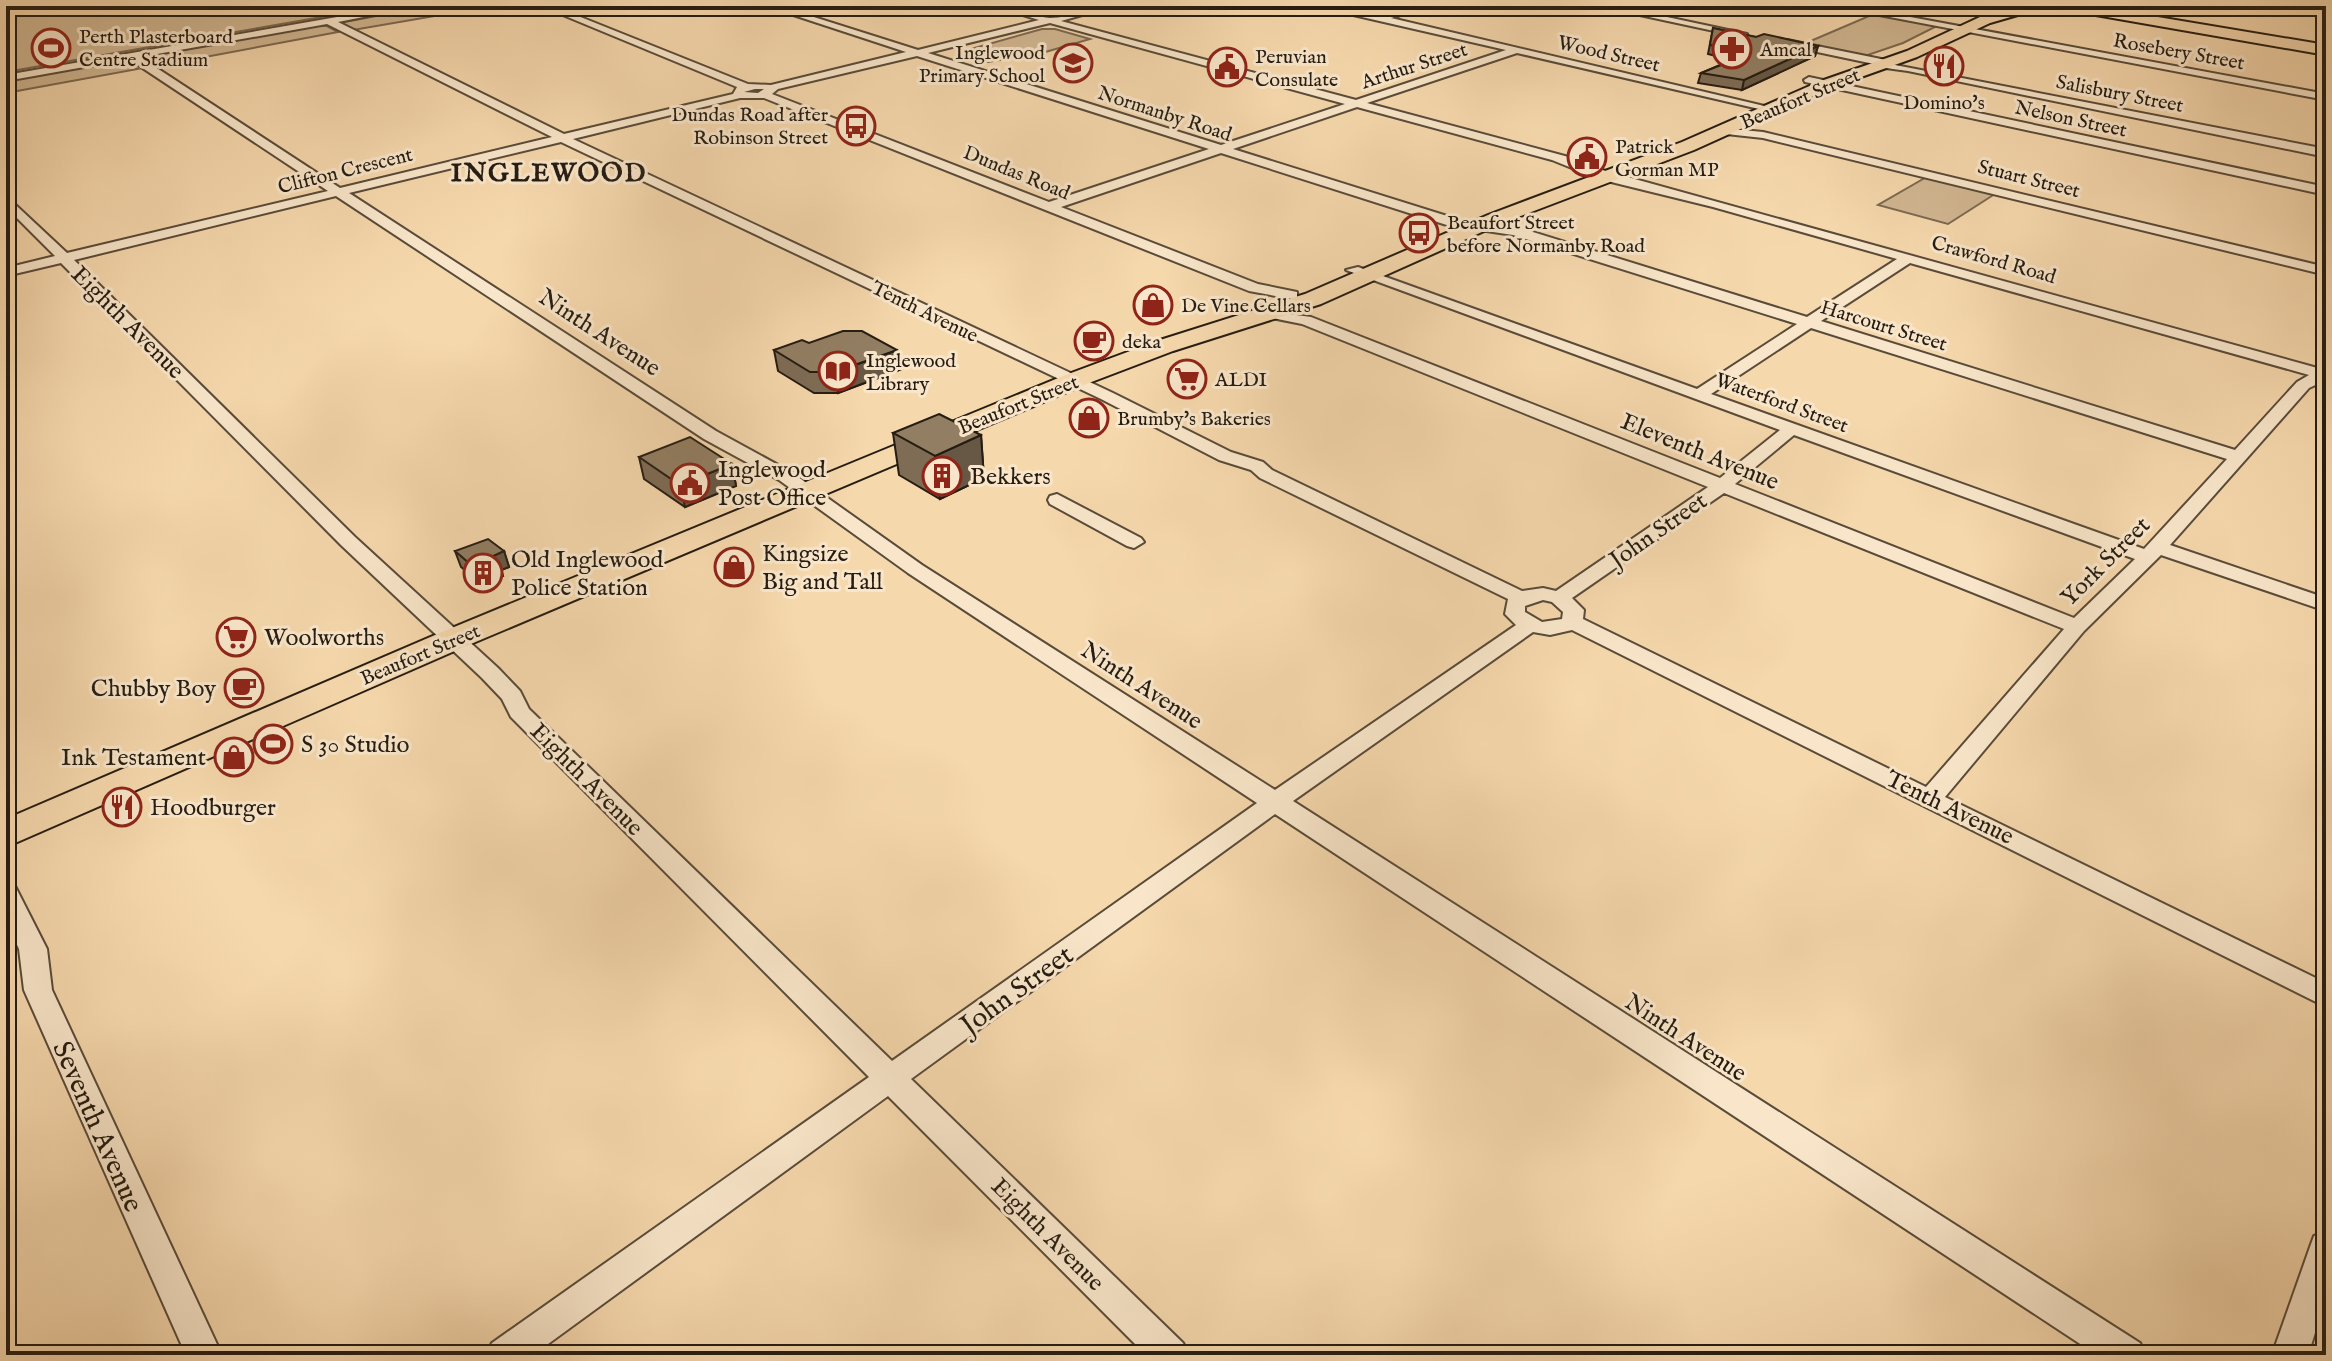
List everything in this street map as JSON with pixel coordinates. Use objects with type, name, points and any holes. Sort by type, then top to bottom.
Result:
[{"type":"main road","name":"Beaufort Street","points":[[6,813],[802,488],[1063,377],[1165,346],[1356,277],[1759,108],[1887,63],[1996,8],[2010,6]]},
{"type":"main road","name":"Beaufort Street","points":[[1601,172],[1688,146],[1721,131],[1809,80],[1887,63],[1956,28],[2042,6]]},
{"type":"main road","points":[[2067,6],[2326,47]]},
{"type":"main road","points":[[2093,6],[2326,47]]},
{"type":"main road","name":"Beaufort Street","points":[[6,834],[448,634]]},
{"type":"street","points":[[6,78],[415,6]]},
{"type":"street","name":"Normanby Road","points":[[770,6],[1221,149],[1486,225]]},
{"type":"street","name":"Crawford Road","points":[[997,6],[2325,374]]},
{"type":"street","points":[[551,7],[743,91],[768,91],[1110,6]]},
{"type":"street","name":"Wood Street","points":[[1318,6],[1381,18],[1759,108]]},
{"type":"street","points":[[1381,18],[1425,6]]},
{"type":"street","points":[[1602,6],[1750,36]]},
{"type":"street","name":"Rosebery Street","points":[[1836,6],[2326,97]]},
{"type":"street","name":"Tenth Avenue","points":[[328,21],[563,138],[1225,456],[1257,466],[1266,474],[1525,611]]},
{"type":"street","name":"Salisbury Street","points":[[1779,42],[2326,153]]},
{"type":"street","name":"Arthur Street","points":[[1051,206],[1515,50]]},
{"type":"street","name":"Ninth Avenue","points":[[131,56],[710,435],[802,488],[915,569],[2128,1355]]},
{"type":"street","name":"Nelson Street","points":[[1809,80],[2326,191]]},
{"type":"street","name":"Clifton Crescent","points":[[6,272],[563,138],[743,91]]},
{"type":"street","name":"Dundas Road","points":[[768,91],[1051,206],[1280,305]]},
{"type":"street","name":"Stuart Street","points":[[1721,131],[1744,131],[2326,271]]},
{"type":"street","name":"Eighth Avenue","points":[[6,200],[348,541],[512,696],[519,712],[1171,1355]]},
{"type":"street","name":"Harcourt Street","points":[[1486,225],[2240,457]]},
{"type":"street","points":[[1698,395],[1908,258]]},
{"type":"street","name":"Waterford Street","points":[[1356,277],[1400,289]]},
{"type":"street","name":"Waterford Street","points":[[1356,277],[1400,289],[1791,429],[2152,552],[2326,605]]},
{"type":"street","name":"Eleventh Avenue","points":[[1280,305],[2077,627]]},
{"type":"street","name":"York Street","points":[[1931,797],[2077,627],[2152,552],[2303,385],[2325,374]]},
{"type":"street","name":"John Street","points":[[1559,598],[1723,485],[1791,429]]},
{"type":"street","points":[[1057,500],[1134,542]]},
{"type":"street","points":[[1543,594],[1559,598],[1574,610],[1572,622],[1553,629],[1525,611],[1543,594]]},
{"type":"street","name":"John Street","points":[[504,1355],[1275,802],[1525,611]]},
{"type":"street","name":"Tenth Avenue","points":[[1572,622],[1931,797],[2326,996]]},
{"type":"street","name":"Seventh Avenue","points":[[6,893],[33,949],[38,990],[204,1355]]},
{"type":"street","points":[[2290,1355],[2326,1247]]},
{"type":"shaded area","points":[[6,6],[385,6],[6,72]]},
{"type":"shaded area","points":[[429,6],[493,6],[353,30],[339,23]]},
{"type":"shaded area","points":[[1876,13],[1939,25],[1903,43],[1859,58],[1799,46]]},
{"type":"shaded area","points":[[311,26],[327,26],[338,32],[152,67],[140,58]]},
{"type":"shaded area","points":[[1042,29],[1055,29],[1090,39],[1042,53],[988,62],[959,55],[960,52]]},
{"type":"shaded area","points":[[104,63],[123,63],[138,69],[6,93],[6,80]]},
{"type":"shaded area","points":[[1930,175],[1998,192],[1948,224],[1878,205]]},
{"type":"building","points":[[1713,28],[1756,37],[1764,34],[1818,46],[1744,80],[1701,73],[1743,52],[1710,45]]},
{"type":"building","points":[[843,331],[862,331],[897,350],[835,372],[810,372],[774,350],[802,340],[809,343]]},
{"type":"building","points":[[939,414],[981,435],[935,456],[893,433]]},
{"type":"building","points":[[690,437],[732,464],[680,485],[639,457]]},
{"type":"building","points":[[488,539],[504,551],[493,556],[498,561],[476,569],[455,551]]},
{"type":"place","name":"Perth Plasterboard Centre Stadium","points":[[51,48]]},
{"type":"place","name":"Amcal","points":[[1732,49]]},
{"type":"place","name":"Inglewood Primary School","points":[[1073,63]]},
{"type":"place","name":"Domino's","points":[[1944,66]]},
{"type":"place","name":"Peruvian Consulate","points":[[1227,67]]},
{"type":"place","name":"Dundas Road after Robinson Street","points":[[856,126]]},
{"type":"place","name":"Patrick Gorman MP","points":[[1587,157]]},
{"type":"place","name":"Beaufort Street before Normanby Road","points":[[1419,233]]},
{"type":"place","name":"De Vine Cellars","points":[[1153,305]]},
{"type":"place","name":"deka","points":[[1094,341]]},
{"type":"place","name":"Inglewood Library","points":[[838,371]]},
{"type":"place","name":"ALDI","points":[[1187,379]]},
{"type":"place","name":"Brumby's Bakeries","points":[[1089,418]]},
{"type":"place","name":"Bekkers","points":[[942,476]]},
{"type":"place","name":"Inglewood Post Office","points":[[690,483]]},
{"type":"place","name":"Kingsize Big and Tall","points":[[734,567]]},
{"type":"place","name":"Old Inglewood Police Station","points":[[483,573]]},
{"type":"place","name":"Woolworths","points":[[236,637]]},
{"type":"place","name":"Chubby Boy","points":[[244,688]]},
{"type":"place","name":"S 30 Studio","points":[[273,744]]},
{"type":"place","name":"Ink Testament","points":[[234,757]]},
{"type":"place","name":"Hoodburger","points":[[122,807]]},
{"type":"district","name":"INGLEWOOD","points":[[549,172]]}]
